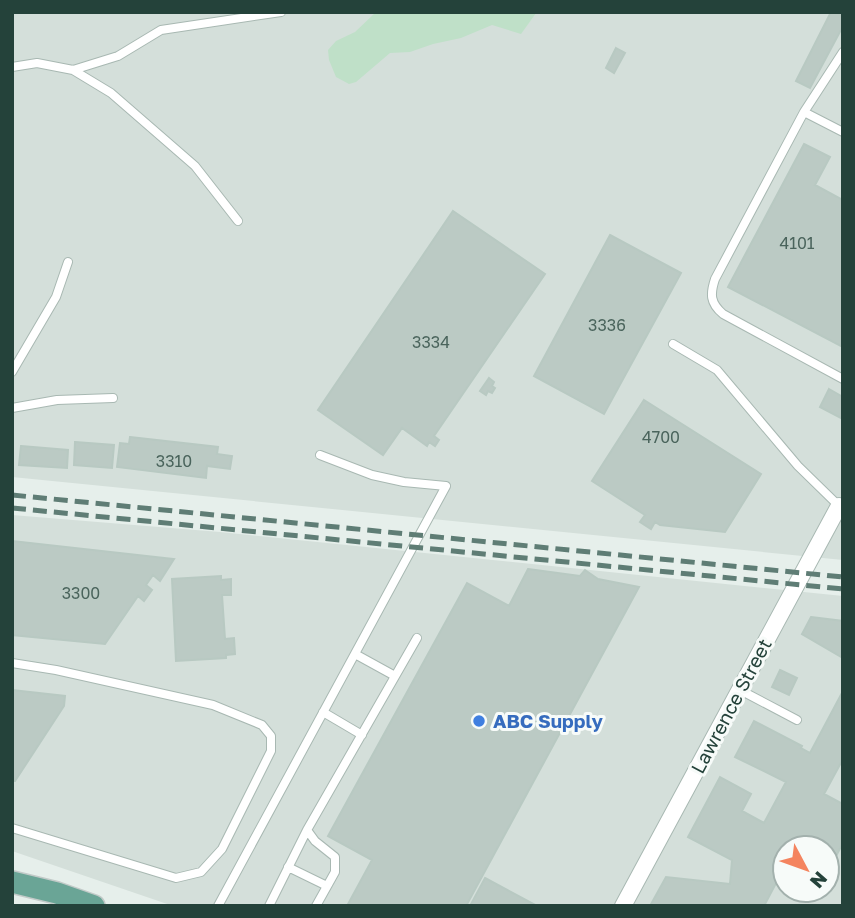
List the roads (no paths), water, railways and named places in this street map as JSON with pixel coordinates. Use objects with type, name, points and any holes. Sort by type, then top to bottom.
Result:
[{"type":"main road","points":[[12,882],[94,906]]},
{"type":"street","name":"Lawrence Street","points":[[624,906],[841,506]]},
{"type":"lane","points":[[73,70],[118,56],[161,30],[281,12]]},
{"type":"lane","points":[[843,52],[804,112],[715,279],[711,298],[717,309],[734,321],[843,379]]},
{"type":"lane","points":[[12,67],[37,63],[73,70],[111,93],[195,166],[238,221]]},
{"type":"lane","points":[[804,112],[843,132]]},
{"type":"lane","points":[[12,372],[56,297],[68,262]]},
{"type":"lane","points":[[673,344],[717,370],[798,466],[841,506]]},
{"type":"lane","points":[[12,408],[57,400],[113,398]]},
{"type":"lane","points":[[218,906],[446,486],[393,480],[320,456]]},
{"type":"lane","points":[[269,906],[307,830],[417,638]]},
{"type":"lane","points":[[355,654],[395,676]]},
{"type":"lane","points":[[12,663],[57,670],[213,705],[261,725],[271,736],[271,751],[222,849],[201,872],[176,878],[12,828]]},
{"type":"lane","points":[[740,690],[797,720]]},
{"type":"lane","points":[[323,712],[362,735]]},
{"type":"lane","points":[[307,830],[315,841],[335,857],[335,872],[316,906]]},
{"type":"lane","points":[[288,867],[327,886]]},
{"type":"railway","points":[[12,495],[843,577]]},
{"type":"railway","points":[[12,508],[843,589]]},
{"type":"place","name":"ABC Supply","points":[[479,721]]}]
